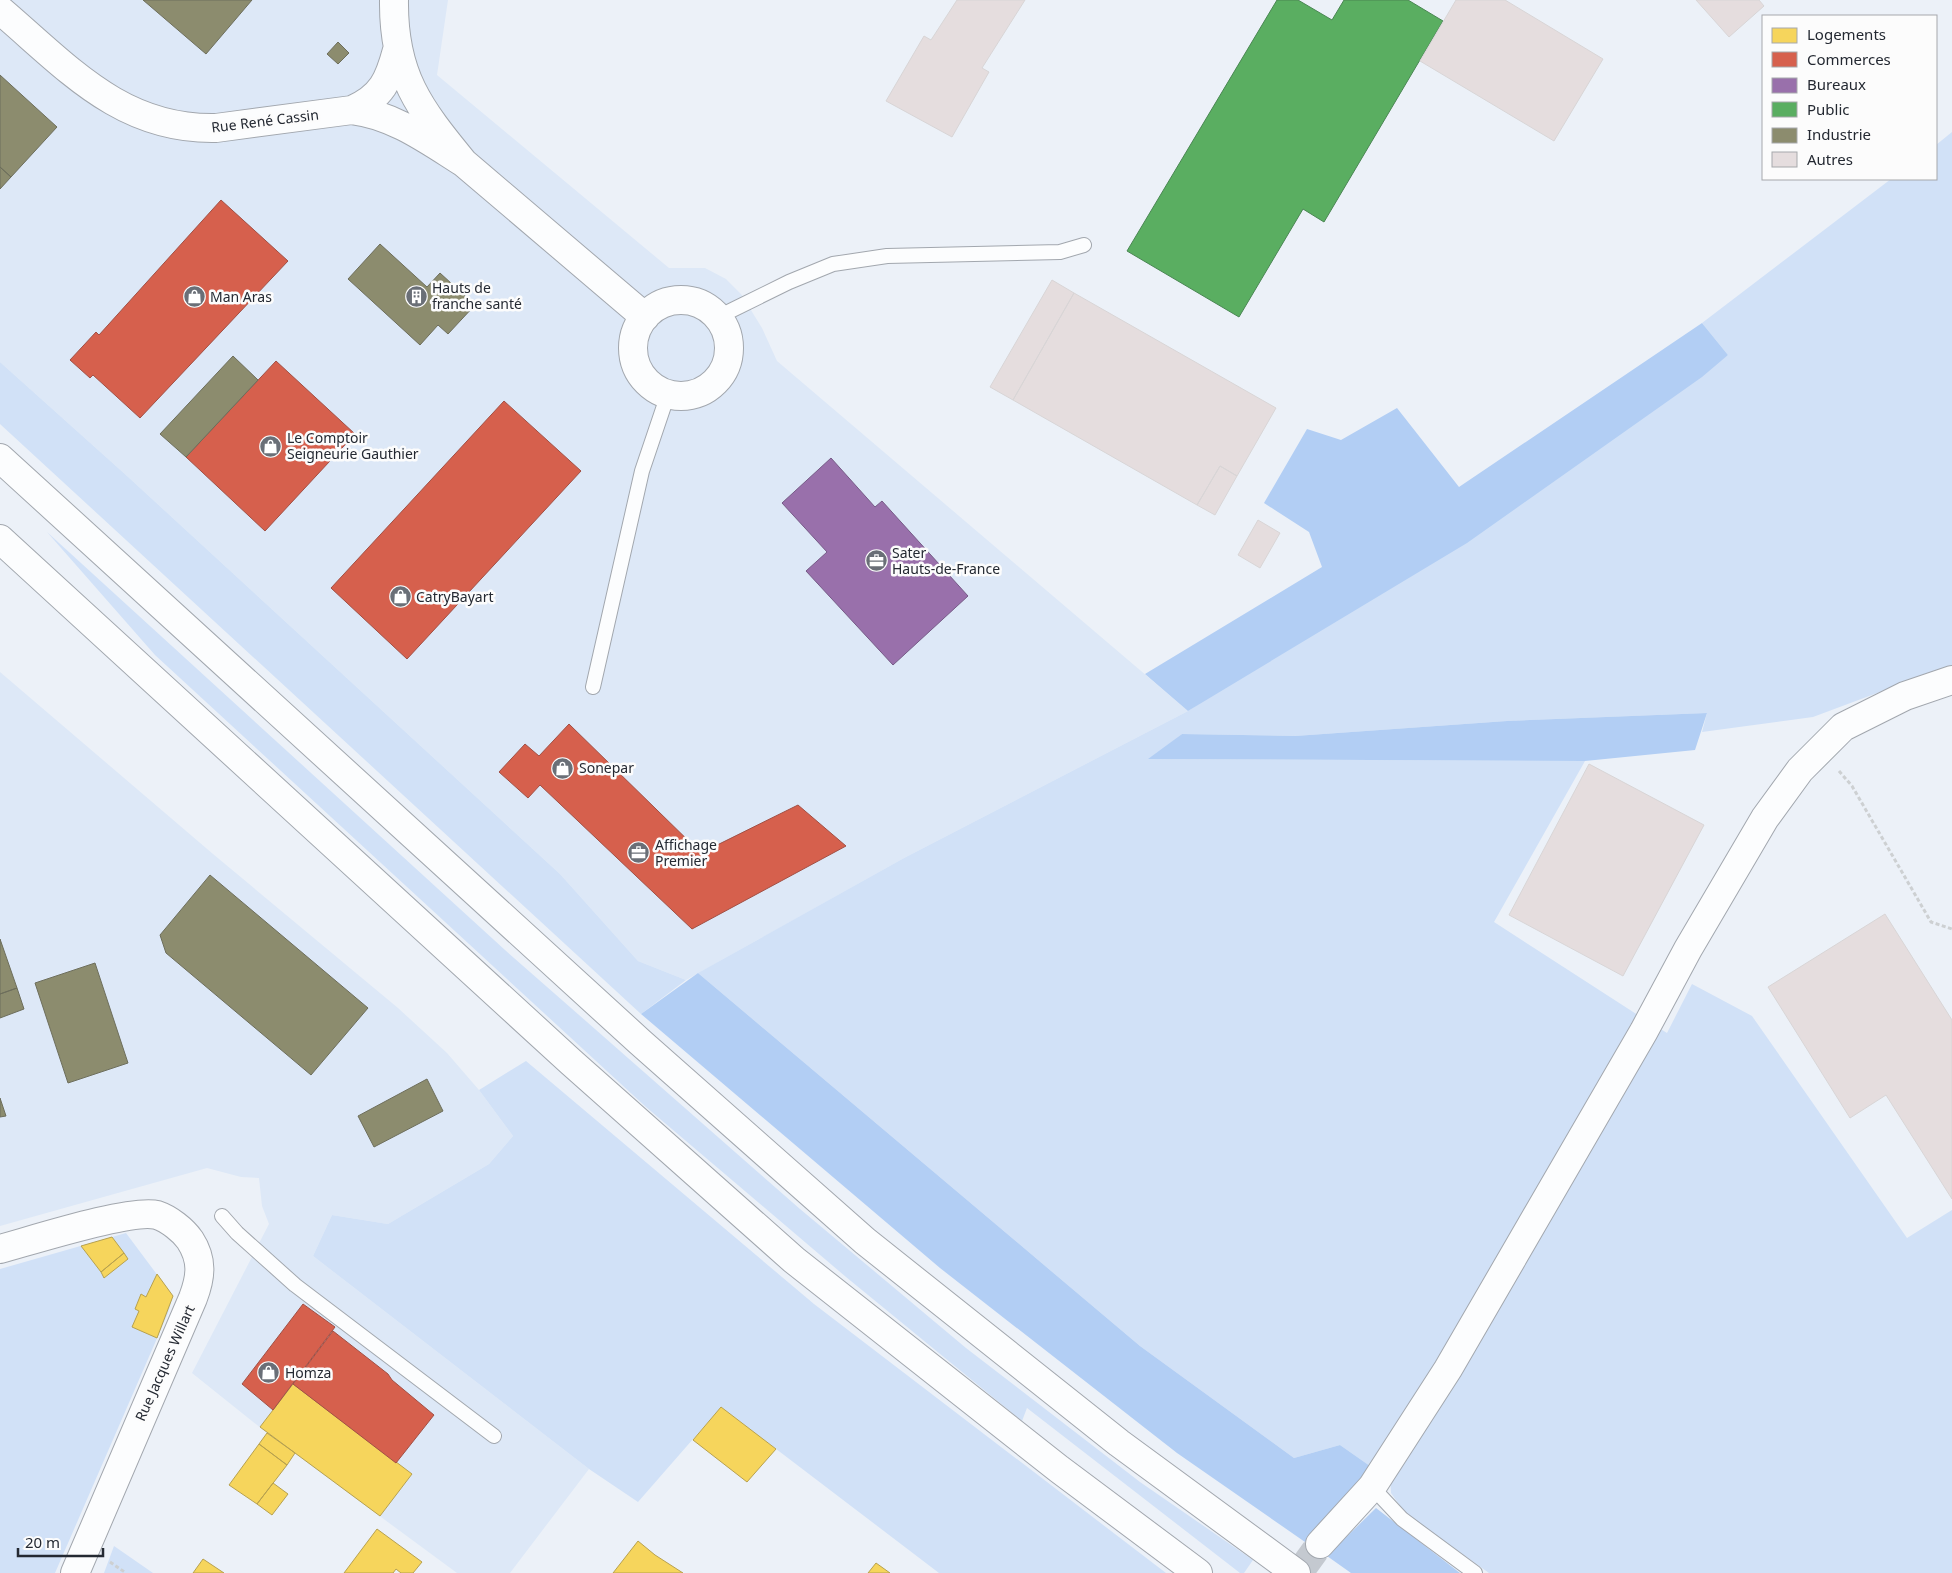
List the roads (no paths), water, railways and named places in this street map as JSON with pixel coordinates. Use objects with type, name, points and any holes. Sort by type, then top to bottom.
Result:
[{"type":"main road","points":[[394,0],[397,50],[406,79],[415,97],[441,135],[464,163],[645,317]]},
{"type":"main road","name":"Rue René Cassin","points":[[0,10],[96,90],[114,102],[151,120],[195,128],[216,128],[352,110],[370,113],[395,123],[464,163]]},
{"type":"main road","points":[[352,110],[374,98],[381,90],[392,68],[397,50]]},
{"type":"main road","points":[[684,300],[699,304],[718,317],[725,329],[729,343],[728,358],[723,371],[714,382],[702,390],[686,395],[668,394],[647,380],[637,366],[634,340],[645,317],[662,304],[684,300]]},
{"type":"main road","points":[[0,458],[640,1042],[865,1240],[1119,1443],[1296,1573]]},
{"type":"main road","points":[[0,539],[571,1062],[794,1260],[1059,1469],[1198,1573]]},
{"type":"main road","points":[[0,556],[139,667]]},
{"type":"main road","points":[[1320,1544],[1372,1487],[1448,1369],[1542,1210],[1644,1031],[1688,949],[1765,818],[1800,770],[1843,727],[1904,696],[1952,680]]},
{"type":"main road","name":"Rue Jacques Willart","points":[[0,1249],[128,1215],[156,1214],[187,1236],[195,1248],[200,1271],[193,1298],[75,1573]]},
{"type":"lane","points":[[718,317],[790,282],[833,264],[887,256],[1060,252],[1084,245]]},
{"type":"lane","points":[[592,687],[642,471],[668,394]]},
{"type":"lane","points":[[222,1216],[237,1233],[296,1285],[494,1436]]},
{"type":"lane","points":[[1372,1487],[1402,1519],[1475,1573]]},
{"type":"tunnel","points":[[1299,1573],[1320,1544]]},
{"type":"place","name":"Hauts de franche santé","points":[[416,296]]},
{"type":"place","name":"Man Aras","points":[[194,297]]},
{"type":"place","name":"Le Comptoir Seigneurie Gauthier","points":[[271,446]]},
{"type":"place","name":"Sater Hauts-de-France","points":[[876,561]]},
{"type":"place","name":"CatryBayart","points":[[400,597]]},
{"type":"place","name":"Sonepar","points":[[563,768]]},
{"type":"place","name":"Affichage Premier","points":[[639,853]]},
{"type":"place","name":"Homza","points":[[269,1373]]}]
